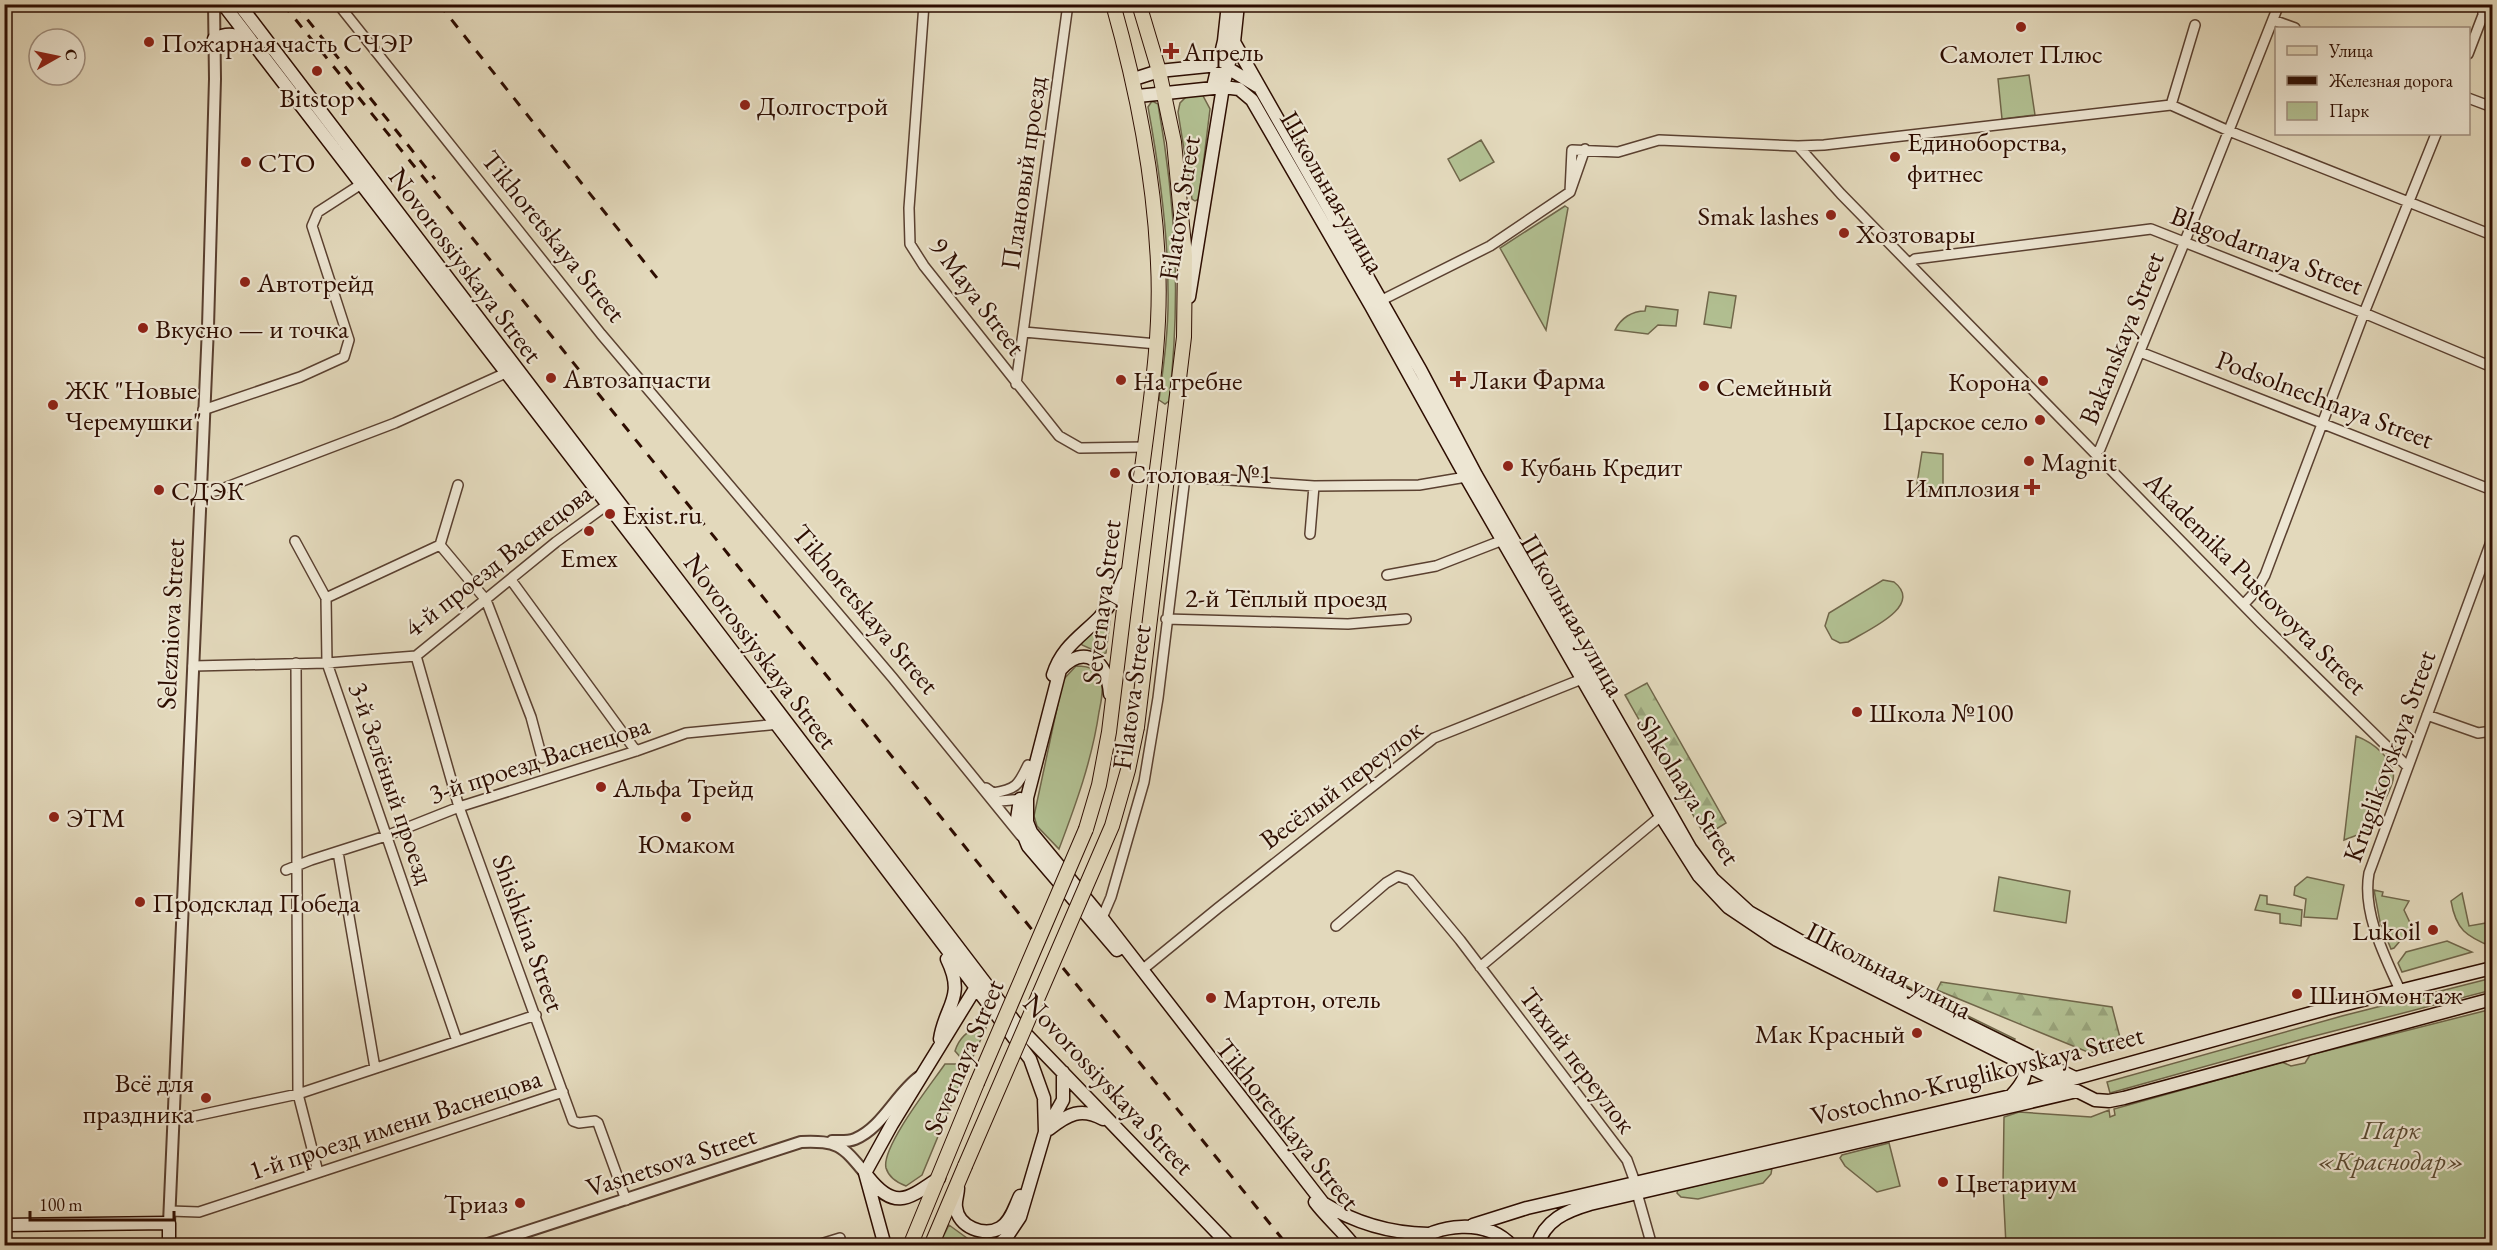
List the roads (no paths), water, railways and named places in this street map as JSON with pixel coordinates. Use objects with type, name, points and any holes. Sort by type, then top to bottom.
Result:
[{"type":"main road","name":"Novorossiyskaya Street","points":[[223,4],[366,181]]},
{"type":"main road","name":"Novorossiyskaya Street","points":[[239,4],[366,181],[780,723],[940,941],[1018,1026],[1230,1245]]},
{"type":"main road","name":"Severnaya Street","points":[[910,1245],[1086,829],[1099,785],[1112,711],[1157,344],[1159,264],[1149,168],[1138,96],[1113,4]]},
{"type":"main road","name":"Severnaya Street","points":[[931,1245],[1112,826],[1128,770],[1137,727],[1184,337],[1185,256],[1174,142],[1159,71],[1139,4]]},
{"type":"main road","points":[[1222,66],[1228,4]]},
{"type":"main road","points":[[1222,66],[1234,42],[1238,4]]},
{"type":"main road","points":[[214,39],[224,34],[234,34],[254,45]]},
{"type":"main road","name":"Shkolnaya Street","points":[[1234,42],[1376,303],[1587,677],[1690,848],[1713,879],[1735,901],[1774,927],[1823,954],[2075,1078]]},
{"type":"main road","points":[[1134,79],[1159,71],[1222,66]]},
{"type":"main road","name":"Shkolnaya Street","points":[[1222,66],[1257,86]]},
{"type":"main road","name":"Filatova Street","points":[[1184,337],[1222,66]]},
{"type":"main road","name":"Школьная улица","points":[[1138,96],[1218,87],[1239,89],[1252,100],[1376,303],[1466,477],[1587,677],[1660,816],[1699,876],[1728,907],[1743,919],[1824,965],[2077,1091]]},
{"type":"main road","points":[[1031,832],[1023,799],[1028,765],[1056,662],[1066,647],[1110,604],[1121,586],[1131,559]]},
{"type":"main road","points":[[1028,846],[1017,819],[1060,670],[1069,660],[1080,656],[1092,658],[1102,667],[1110,680],[1112,711]]},
{"type":"main road","name":"Novorossiyskaya Street","points":[[780,723],[887,852],[1007,1028]]},
{"type":"main road","name":"Tikhoretskaya Street","points":[[1031,832],[1102,918],[1323,1203],[1357,1221],[1393,1232],[1428,1234]]},
{"type":"main road","name":"Tikhoretskaya Street","points":[[1028,846],[1092,919],[1233,1095],[1330,1221],[1342,1230],[1354,1245]]},
{"type":"main road","points":[[938,1049],[941,1029],[955,998],[956,986],[954,972],[940,941]]},
{"type":"main road","name":"Vostochno-Kruglikovskaya Street","points":[[1537,1245],[1545,1229],[1565,1213],[1636,1187],[2011,1096],[2400,990],[2493,968]]},
{"type":"main road","name":"Severnaya Street","points":[[939,1178],[923,1189],[899,1200],[891,1198],[865,1173],[922,1075],[979,984]]},
{"type":"main road","name":"Vostochno-Kruglikovskaya Street","points":[[1428,1234],[1473,1225],[1501,1214],[2077,1091],[2095,1100],[2109,1101],[2493,999]]},
{"type":"main road","name":"Severnaya Street","points":[[1007,1028],[1030,1059],[1038,1078],[1044,1098],[1045,1132]]},
{"type":"main road","points":[[2011,1096],[2025,1078],[2023,1064],[2018,1061]]},
{"type":"main road","name":"Severnaya Street","points":[[997,1245],[1006,1238],[1020,1217],[1045,1132],[1063,1100],[1063,1072]]},
{"type":"main road","points":[[1045,1132],[1070,1115],[1083,1112],[1091,1112],[1112,1124]]},
{"type":"main road","points":[[959,1179],[956,1208],[961,1220],[970,1228],[984,1232],[1001,1228],[1009,1219],[1035,1162]]},
{"type":"main road","points":[[865,1173],[885,1245]]},
{"type":"main road","points":[[4,1225],[170,1217]]},
{"type":"main road","name":"Selezniova Street","points":[[169,1245],[170,1217]]},
{"type":"main road","points":[[1473,1225],[1494,1232],[1512,1245]]},
{"type":"main road","points":[[1410,1245],[1428,1234]]},
{"type":"street","name":"Selezniova Street","points":[[170,1217],[212,176],[214,4]]},
{"type":"street","name":"Tikhoretskaya Street","points":[[338,4],[601,334],[975,779],[993,797],[1028,846]]},
{"type":"street","name":"9 Maya Street","points":[[924,4],[909,208],[910,244],[924,267],[1059,436],[1080,448],[1145,447]]},
{"type":"street","name":"Плановый проезд","points":[[1016,384],[1068,4]]},
{"type":"street","name":"Bakanskaya Street","points":[[2095,453],[2100,449],[2186,242],[2278,4]]},
{"type":"street","points":[[2470,51],[2482,15],[2483,4]]},
{"type":"street","points":[[2273,20],[2292,27]]},
{"type":"street","points":[[2172,105],[2196,25]]},
{"type":"street","points":[[2470,98],[2493,107]]},
{"type":"street","points":[[1570,192],[1572,150],[1618,152],[1659,140],[1798,146],[1904,137],[2172,105],[2229,131],[2493,235]]},
{"type":"street","points":[[2244,604],[2256,591],[2265,574],[2364,313],[2436,135]]},
{"type":"street","name":"Akademika Pustovoyta Street","points":[[1798,146],[1823,176],[2095,453],[2407,766]]},
{"type":"street","points":[[1376,303],[1490,246],[1570,192],[1585,149]]},
{"type":"street","points":[[203,410],[300,377],[344,357],[349,340],[312,226],[318,212],[366,181]]},
{"type":"street","name":"Blagodarnaya Street","points":[[1910,263],[1915,259],[2151,229],[2364,313],[2493,367]]},
{"type":"street","points":[[1024,332],[1157,344]]},
{"type":"street","name":"Podsolnechnaya Street","points":[[2140,352],[2493,490]]},
{"type":"street","points":[[200,494],[219,490],[395,423],[511,371]]},
{"type":"street","name":"Filatova Street","points":[[1102,918],[1111,897],[1144,782],[1158,698],[1185,477],[1314,486]]},
{"type":"street","points":[[1310,534],[1314,486],[1419,485],[1466,477]]},
{"type":"street","points":[[326,597],[440,544],[458,485]]},
{"type":"street","name":"4-й проезд Васнецова","points":[[193,666],[327,663],[416,656],[556,542],[611,501]]},
{"type":"street","name":"Kruglikovskaya Street","points":[[2400,990],[2374,921],[2367,884],[2369,873],[2493,539]]},
{"type":"street","name":"2-й Тёплый проезд","points":[[1387,575],[1436,566],[1503,540]]},
{"type":"street","name":"3-й Зелёный проезд","points":[[295,541],[326,597],[327,663],[457,1041]]},
{"type":"street","points":[[440,544],[486,600],[531,717],[542,758]]},
{"type":"street","points":[[511,580],[636,751]]},
{"type":"street","name":"2-й Тёплый проезд","points":[[1166,619],[1348,624],[1406,619]]},
{"type":"street","name":"Shishkina Street","points":[[416,656],[459,807],[573,1122],[579,1124],[595,1121],[598,1123],[626,1200]]},
{"type":"street","points":[[296,663],[298,1094],[318,1172]]},
{"type":"street","name":"Весёлый переулок","points":[[1142,970],[1434,738],[1587,677]]},
{"type":"street","points":[[2427,715],[2478,733],[2493,731]]},
{"type":"street","name":"3-й проезд Васнецова","points":[[286,870],[297,864],[386,836],[459,807],[686,733],[780,723]]},
{"type":"street","points":[[993,797],[1019,784],[1028,765]]},
{"type":"street","points":[[993,797],[1023,799]]},
{"type":"street","points":[[993,797],[1031,832]]},
{"type":"street","points":[[1480,968],[1660,816]]},
{"type":"street","points":[[338,852],[375,1068]]},
{"type":"street","name":"Тихий переулок","points":[[1336,926],[1386,883],[1398,876],[1410,880],[1627,1160],[1652,1245]]},
{"type":"street","points":[[175,1117],[195,1116],[298,1094],[536,1015]]},
{"type":"street","name":"Vasnetsova Street","points":[[482,1245],[801,1142],[853,1140],[866,1133],[909,1084],[922,1075]]},
{"type":"street","name":"1-й проезд имени Васнецова","points":[[170,1217],[199,1212],[563,1092]]},
{"type":"street","points":[[826,1142],[844,1148],[865,1173]]},
{"type":"street","points":[[814,1245],[840,1239]]},
{"type":"railway","points":[[283,4],[1288,1246]]},
{"type":"railway","points":[[295,4],[435,179]]},
{"type":"railway","points":[[439,4],[657,278]]},
{"type":"place","name":"Самолет Плюс","points":[[2021,27]]},
{"type":"place","name":"Пожарная часть СЧЭР","points":[[149,42]]},
{"type":"place","name":"Апрель","points":[[1171,51]]},
{"type":"place","name":"Bitstop","points":[[317,71]]},
{"type":"place","name":"Долгострой","points":[[745,105]]},
{"type":"place","name":"Единоборства, фитнес","points":[[1895,157]]},
{"type":"place","name":"СТО","points":[[246,162]]},
{"type":"place","name":"Smak lashes","points":[[1831,215]]},
{"type":"place","name":"Хозтовары","points":[[1844,233]]},
{"type":"place","name":"Автотрейд","points":[[245,282]]},
{"type":"place","name":"Вкусно — и точка","points":[[143,328]]},
{"type":"place","name":"Автозапчасти","points":[[551,378]]},
{"type":"place","name":"Лаки Фарма","points":[[1458,379]]},
{"type":"place","name":"На гребне","points":[[1121,380]]},
{"type":"place","name":"Корона","points":[[2043,381]]},
{"type":"place","name":"Семейный","points":[[1704,386]]},
{"type":"place","name":"ЖК \"Новые Черемушки\"","points":[[53,405]]},
{"type":"place","name":"Царское село","points":[[2040,420]]},
{"type":"place","name":"Magnit","points":[[2029,461]]},
{"type":"place","name":"Кубань Кредит","points":[[1508,466]]},
{"type":"place","name":"Столовая №1","points":[[1115,473]]},
{"type":"place","name":"Имплозия","points":[[2032,487]]},
{"type":"place","name":"СДЭК","points":[[159,490]]},
{"type":"place","name":"Exist.ru","points":[[610,514]]},
{"type":"place","name":"Emex","points":[[589,531]]},
{"type":"place","name":"Школа №100","points":[[1857,712]]},
{"type":"place","name":"Альфа Трейд","points":[[601,787]]},
{"type":"place","name":"ЭТМ","points":[[54,817]]},
{"type":"place","name":"Юмаком","points":[[686,817]]},
{"type":"place","name":"Продсклад Победа","points":[[140,902]]},
{"type":"place","name":"Lukoil","points":[[2433,930]]},
{"type":"place","name":"Шиномонтаж","points":[[2297,994]]},
{"type":"place","name":"Мартон, отель","points":[[1211,998]]},
{"type":"place","name":"Мак Красный","points":[[1917,1033]]},
{"type":"place","name":"Всё для праздника","points":[[206,1098]]},
{"type":"place","name":"Цветариум","points":[[1943,1182]]},
{"type":"place","name":"Триаз","points":[[520,1203]]},
{"type":"park label","name":"Парк «Краснодар»","points":[[2391,1144]]}]
